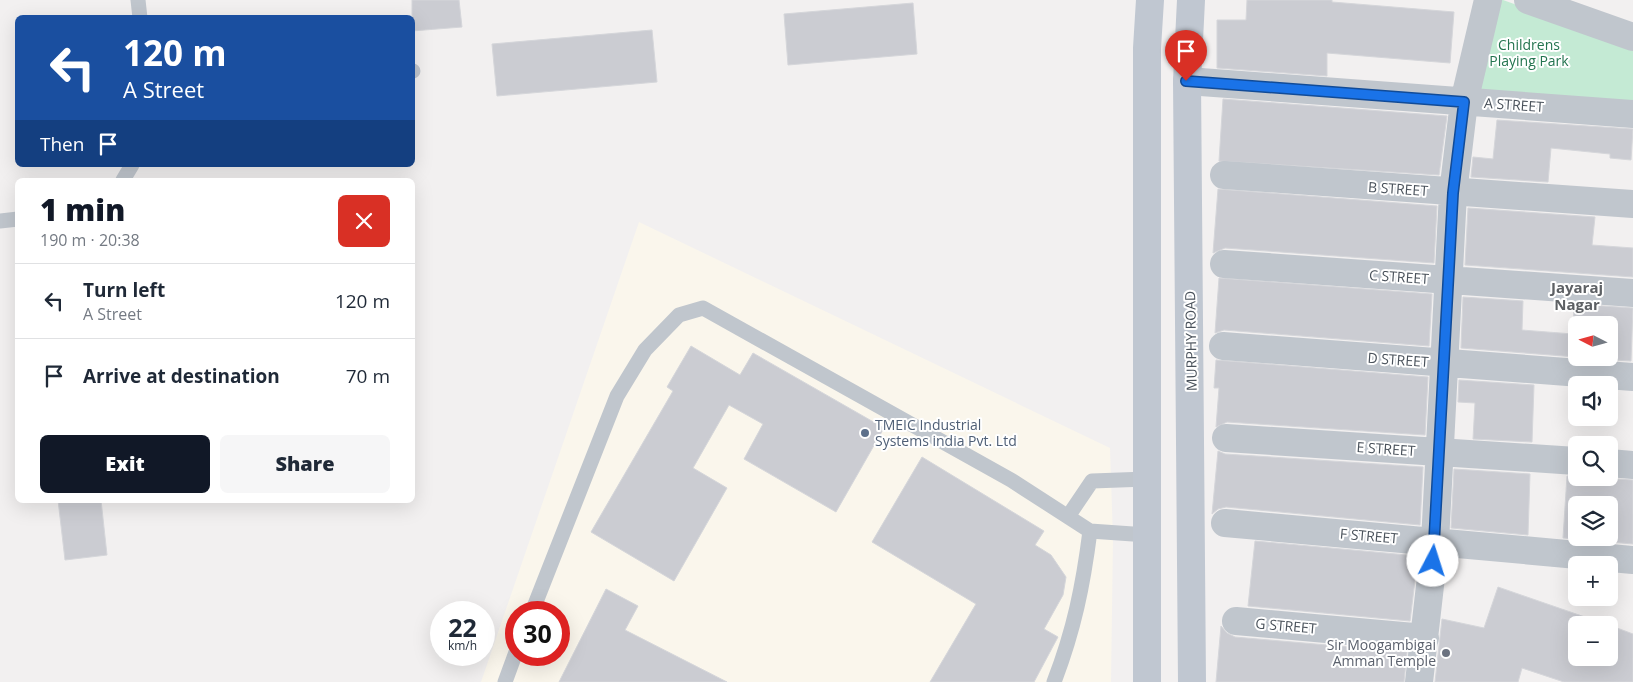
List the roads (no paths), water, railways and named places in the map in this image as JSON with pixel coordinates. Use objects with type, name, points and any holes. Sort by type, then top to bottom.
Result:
[{"type":"main road","points":[[1147,682],[1147,48],[1150,0]]},
{"type":"main road","name":"MURPHY ROAD","points":[[1191,0],[1186,81],[1192,682]]},
{"type":"street","points":[[1419,682],[1435,542],[1453,193],[1464,102],[1488,0]]},
{"type":"street","points":[[1528,0],[1633,37]]},
{"type":"street","name":"A STREET","points":[[1186,81],[1633,114]]},
{"type":"street","name":"B STREET","points":[[1224,175],[1453,193],[1633,204]]},
{"type":"street","name":"C STREET","points":[[1224,264],[1633,293]]},
{"type":"street","name":"D STREET","points":[[1223,346],[1633,377]]},
{"type":"street","name":"E STREET","points":[[1226,438],[1568,460]]},
{"type":"street","points":[[1618,464],[1633,465]]},
{"type":"street","name":"F STREET","points":[[1225,522],[1633,560]]},
{"type":"street","name":"G STREET","points":[[1236,621],[1425,638]]},
{"type":"lane","points":[[138,0],[140,15]]},
{"type":"lane","points":[[124,178],[131,167]]},
{"type":"lane","points":[[0,221],[15,220]]},
{"type":"lane","points":[[536,601],[617,396],[645,350],[678,315],[704,308],[1011,480],[1069,515],[1090,531],[1147,535]]},
{"type":"lane","points":[[1069,515],[1092,481],[1147,478]]},
{"type":"lane","points":[[1054,682],[1069,642],[1083,588],[1090,531]]},
{"type":"lane","points":[[504,682],[510,666]]},
{"type":"place","name":"TMEIC Industrial Systems india Pvt. Ltd","points":[[865,433]]},
{"type":"place","name":"Sir Moogambigai Amman Temple","points":[[1446,653]]},
{"type":"district","name":"Jayaraj Nagar","points":[[1577,296]]},
{"type":"park label","name":"Childrens Playing Park","points":[[1529,54]]}]
